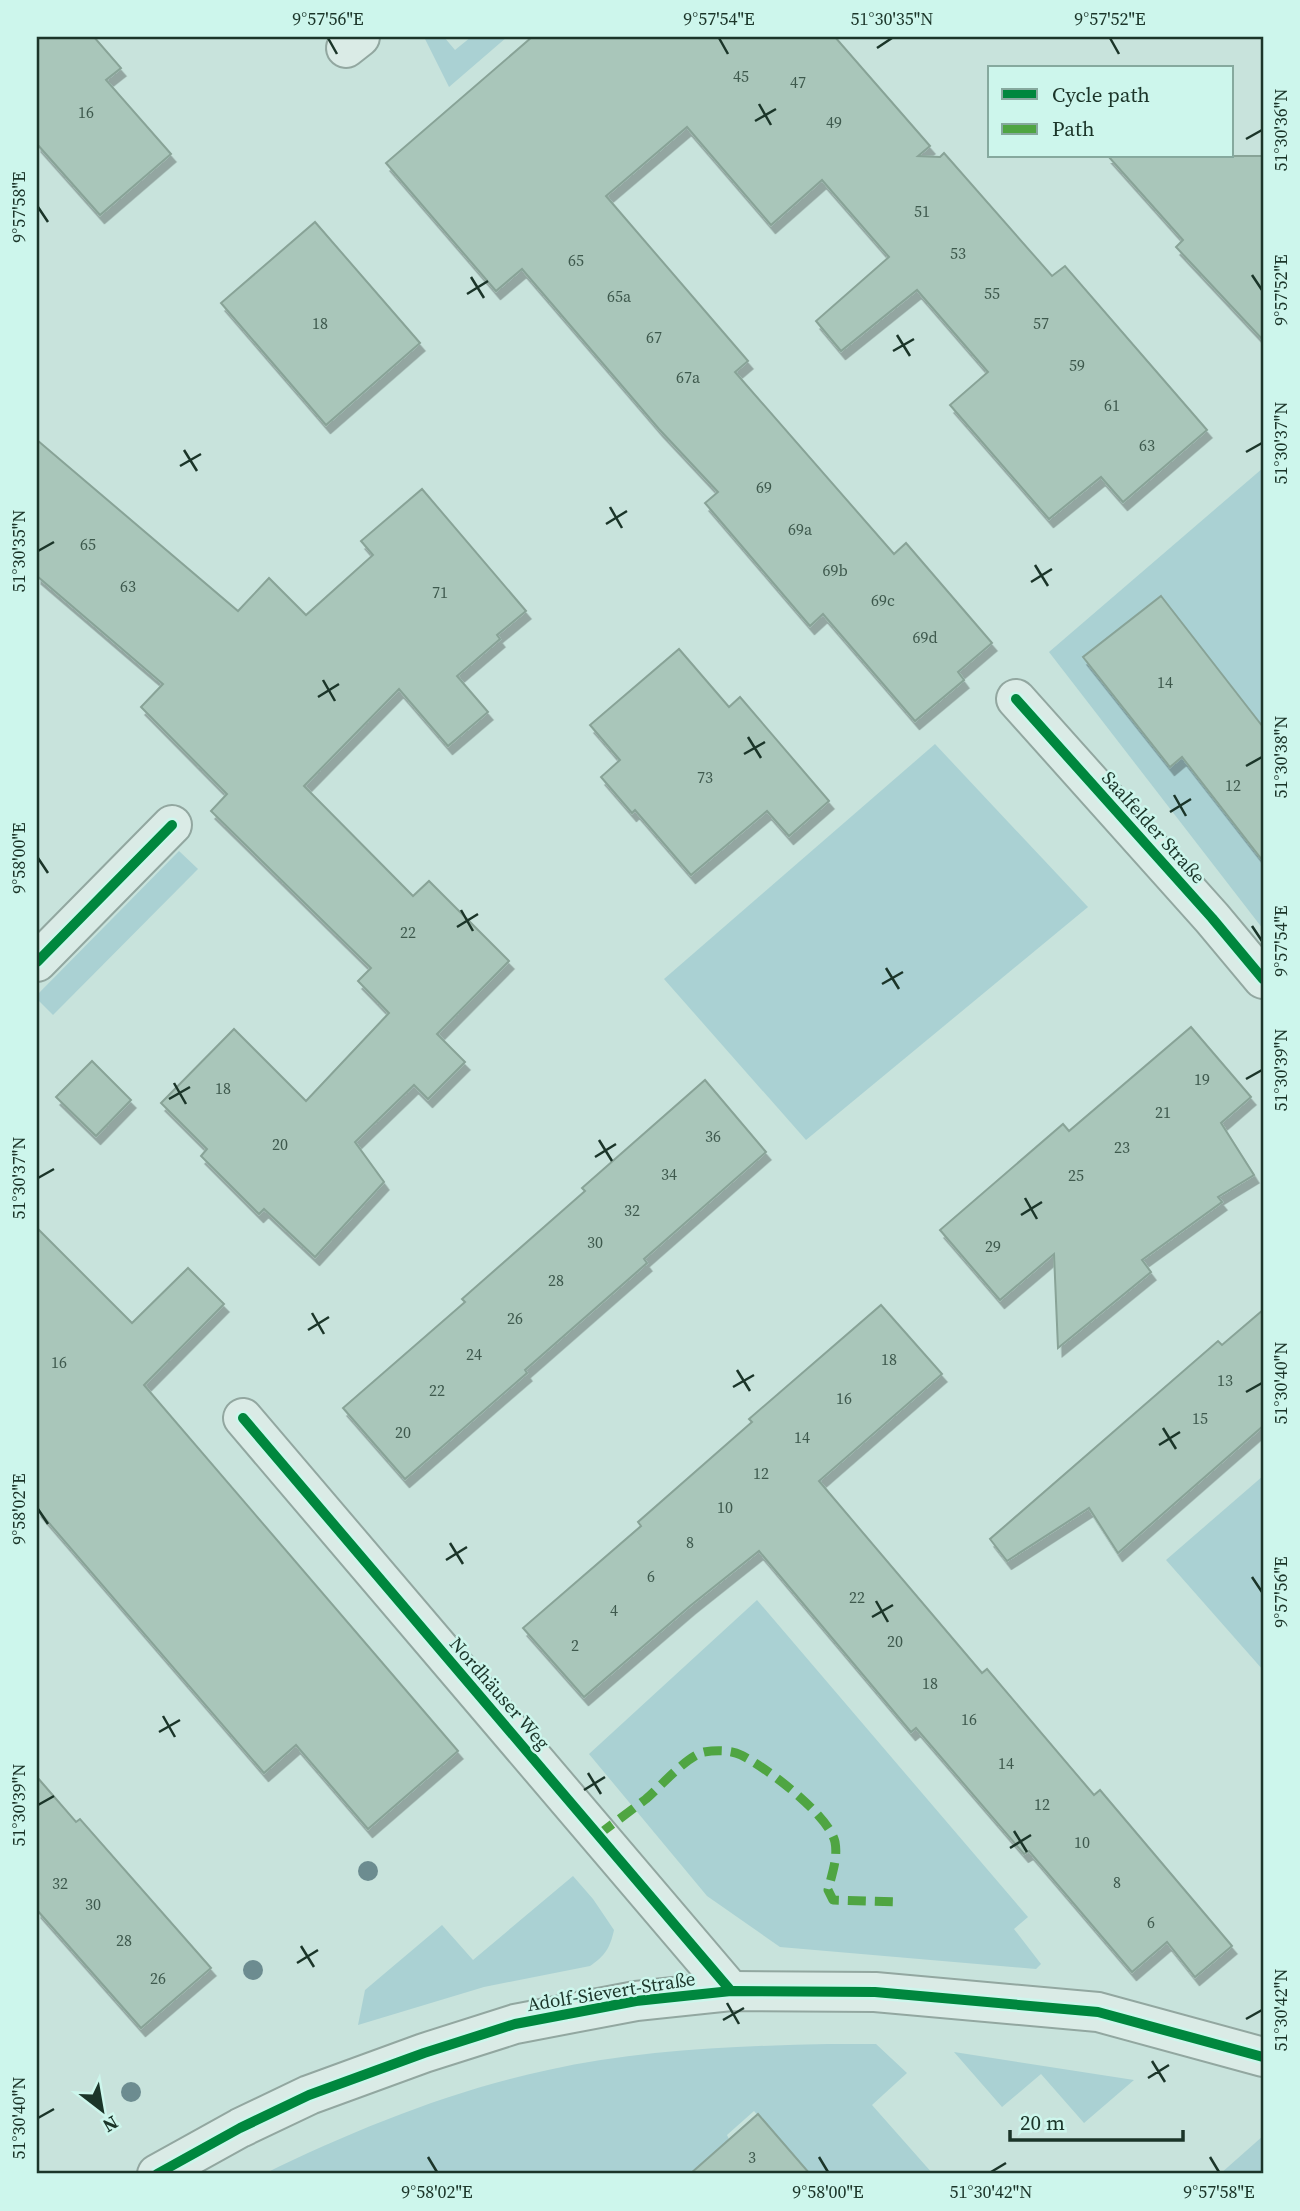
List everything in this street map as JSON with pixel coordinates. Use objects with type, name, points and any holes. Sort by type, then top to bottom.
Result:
[{"type":"street","name":"Saalfelder Straße","points":[[1016,699],[1212,918],[1263,979]]},
{"type":"street","points":[[37,961],[172,825]]},
{"type":"street","name":"Nordhäuser Weg","points":[[243,1418],[731,1991]]},
{"type":"street","name":"Adolf-Sievert-Straße","points":[[157,2174],[240,2127],[309,2095],[515,2024],[622,2004],[731,1991],[875,1992],[1097,2012],[1263,2057]]},
{"type":"shaded area","points":[[424,37],[444,37],[455,50],[471,37],[507,37],[449,87]]},
{"type":"shaded area","points":[[1263,468],[1263,929],[1049,652]]},
{"type":"shaded area","points":[[935,744],[1088,907],[806,1140],[664,979]]},
{"type":"shaded area","points":[[179,851],[198,869],[53,1015],[37,999],[37,995]]},
{"type":"shaded area","points":[[1263,1476],[1263,1670],[1166,1560]]},
{"type":"shaded area","points":[[757,1600],[1028,1917],[1014,1929],[1041,1964],[1036,1969],[780,1947],[707,1896],[589,1754]]},
{"type":"shaded area","points":[[573,1876],[614,1930],[606,1951],[590,1966],[484,1987],[358,2025],[365,1990],[442,1925],[473,1960]]},
{"type":"shaded area","points":[[828,2044],[876,2044],[907,2073],[872,2105],[933,2174],[810,2174],[754,2111],[727,2135],[729,2139],[690,2174],[264,2174],[403,2113],[475,2089],[548,2070],[652,2054]]},
{"type":"shaded area","points":[[954,2052],[1134,2080],[1084,2123],[1041,2074],[1002,2107]]},
{"type":"shaded area","points":[[1263,2136],[1263,2174],[1220,2174]]},
{"type":"building","points":[[37,37],[94,37],[121,68],[106,80],[171,154],[100,215],[37,144]]},
{"type":"building","points":[[532,37],[835,37],[930,146],[918,156],[940,157],[944,153],[1052,276],[1065,266],[1207,430],[1123,502],[1101,477],[1049,519],[950,405],[988,372],[917,290],[841,351],[816,321],[889,257],[822,180],[771,225],[687,127],[606,196],[748,361],[735,372],[894,554],[906,543],[992,643],[958,672],[964,680],[915,721],[823,614],[810,626],[705,503],[718,492],[659,429],[522,269],[496,291],[386,163]]},
{"type":"building","points":[[1263,156],[1263,340],[1176,247],[1183,240],[1110,158]]},
{"type":"building","points":[[315,222],[420,343],[326,425],[221,303]]},
{"type":"building","points":[[37,440],[238,611],[269,578],[306,615],[373,555],[361,541],[422,489],[526,611],[497,635],[500,639],[457,676],[488,712],[448,746],[399,689],[304,786],[413,896],[429,881],[509,961],[437,1034],[465,1062],[428,1099],[414,1085],[355,1142],[384,1182],[315,1257],[264,1209],[259,1214],[201,1156],[207,1149],[161,1103],[234,1029],[306,1101],[389,1013],[358,981],[371,968],[211,811],[227,794],[141,707],[163,684],[37,576]]},
{"type":"building","points":[[1161,596],[1263,727],[1263,861],[1182,757],[1170,767],[1083,657]]},
{"type":"building","points":[[679,649],[729,707],[740,697],[829,801],[789,836],[767,811],[691,875],[635,810],[632,813],[601,777],[620,760],[590,725]]},
{"type":"building","points":[[1191,1027],[1251,1097],[1221,1123],[1254,1175],[1218,1197],[1222,1202],[1142,1260],[1151,1272],[1058,1348],[1054,1254],[1000,1300],[940,1230],[1063,1124],[1069,1131]]},
{"type":"building","points":[[92,1061],[131,1100],[96,1136],[56,1097]]},
{"type":"building","points":[[705,1080],[766,1152],[644,1259],[647,1263],[525,1370],[527,1373],[405,1479],[343,1408],[465,1302],[462,1299],[585,1191],[582,1188]]},
{"type":"building","points":[[37,1228],[132,1323],[188,1268],[224,1304],[144,1385],[458,1751],[368,1829],[296,1745],[264,1773],[37,1509]]},
{"type":"building","points":[[881,1305],[942,1374],[819,1481],[982,1673],[987,1669],[1094,1795],[1100,1790],[1232,1946],[1195,1977],[1167,1942],[1132,1972],[1029,1851],[1024,1854],[916,1728],[911,1732],[759,1551],[584,1697],[523,1628],[641,1526],[638,1522],[752,1422],[749,1419]]},
{"type":"building","points":[[1263,1310],[1263,1426],[1118,1553],[1089,1508],[1007,1561],[990,1539],[1218,1341],[1222,1345]]},
{"type":"building","points":[[37,1777],[76,1822],[80,1819],[211,1968],[141,2028],[37,1910]]},
{"type":"building","points":[[758,2114],[810,2174],[690,2174]]},
{"type":"marked path","points":[[598,1835],[646,1799],[682,1765],[697,1755],[713,1751],[733,1752],[752,1761],[795,1793],[830,1831],[836,1848],[828,1890],[833,1900],[901,1902]]},
{"type":"cycle path","points":[[1016,699],[1212,918],[1263,979]]},
{"type":"cycle path","points":[[37,962],[172,825]]},
{"type":"cycle path","points":[[243,1418],[731,1991]]},
{"type":"cycle path","points":[[157,2174],[240,2128],[309,2095],[424,2053],[515,2024],[636,2001],[731,1991],[875,1992],[1098,2012],[1263,2057]]}]
